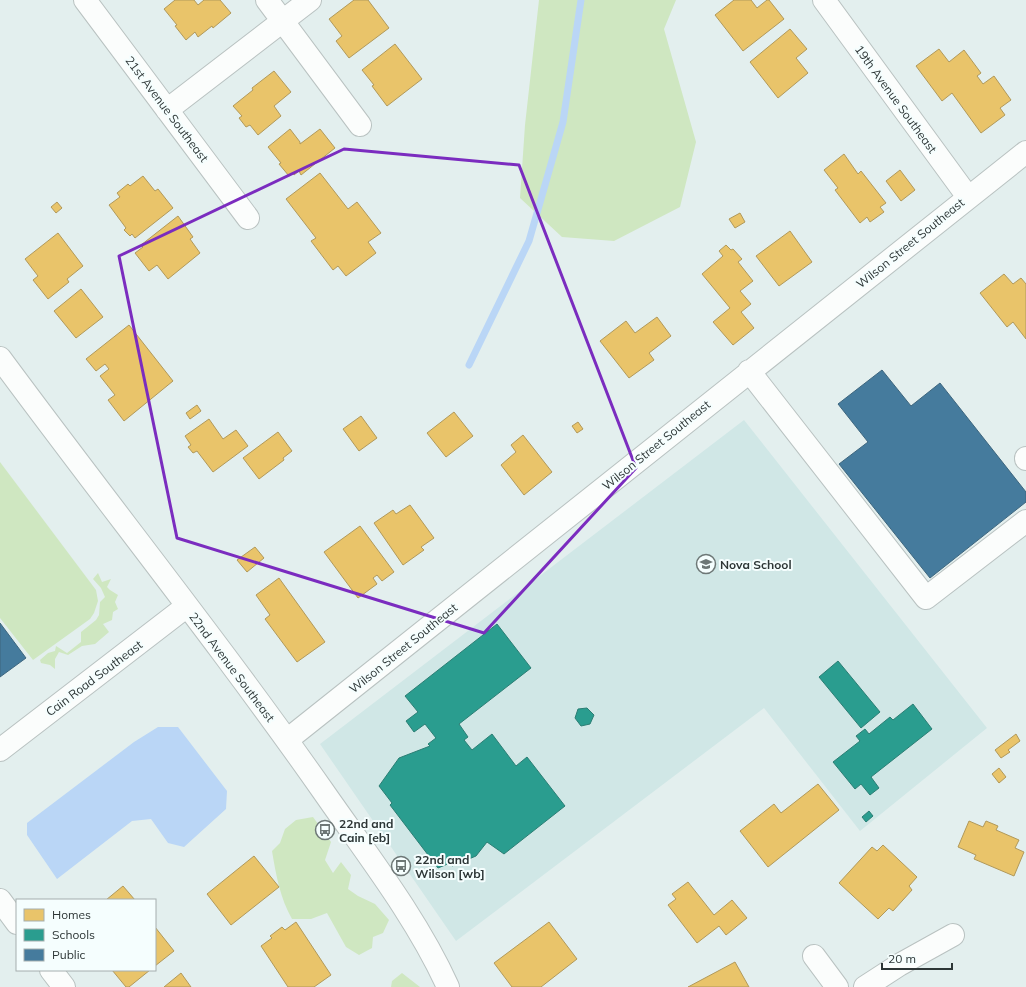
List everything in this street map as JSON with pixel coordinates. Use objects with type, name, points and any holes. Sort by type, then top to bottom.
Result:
[{"type":"street","name":"21st Avenue Southeast","points":[[85,0],[248,218]]},
{"type":"street","points":[[267,0],[360,125]]},
{"type":"street","points":[[167,110],[310,0]]},
{"type":"street","name":"19th Avenue Southeast","points":[[824,0],[968,197]]},
{"type":"street","name":"Wilson Street Southeast","points":[[287,740],[1026,152]]},
{"type":"street","name":"22nd Avenue Southeast","points":[[0,358],[287,740],[384,878],[417,930],[448,987]]},
{"type":"street","points":[[749,371],[926,598],[1026,521]]},
{"type":"street","name":"Cain Road Southeast","points":[[0,750],[187,606]]},
{"type":"street","points":[[0,900],[16,922]]},
{"type":"street","points":[[866,987],[899,965],[953,935]]},
{"type":"street","points":[[814,956],[837,987]]},
{"type":"street","points":[[52,971],[64,987]]},
{"type":"highlighted area","points":[[344,149],[519,165],[636,468],[484,633],[177,538],[119,256]]},
{"type":"shaded area","name":"Nova School","points":[[744,420],[987,728],[860,831],[764,708],[456,941],[320,744]]},
{"type":"green space","points":[[539,0],[676,0],[664,29],[696,142],[680,207],[614,241],[562,237],[520,198],[525,125]]},
{"type":"green space","points":[[0,462],[96,590],[98,601],[94,613],[90,619],[33,660],[0,618]]},
{"type":"green space","points":[[98,573],[102,582],[111,579],[107,587],[118,595],[115,602],[118,609],[113,612],[112,620],[103,624],[109,632],[95,644],[82,646],[68,655],[59,652],[55,659],[55,669],[50,665],[41,663],[40,660],[48,653],[55,651],[56,646],[67,653],[81,642],[81,632],[96,620],[99,615],[100,602],[105,597],[101,588],[93,579]]},
{"type":"green space","points":[[313,817],[331,842],[325,860],[333,873],[341,862],[351,875],[348,889],[358,896],[375,904],[389,920],[383,933],[373,937],[372,948],[359,955],[346,947],[327,913],[311,919],[292,919],[281,895],[272,851],[280,843],[285,829],[296,820]]},
{"type":"green space","points":[[402,973],[420,987],[391,987],[392,981]]},
{"type":"water","points":[[158,727],[178,727],[227,791],[226,809],[184,847],[168,843],[151,819],[132,821],[57,879],[27,835],[27,823],[134,742]]},
{"type":"building: Homes","points":[[175,0],[194,0],[198,5],[204,0],[220,0],[231,13],[213,28],[212,26],[198,37],[195,32],[186,40],[175,26],[177,25],[164,9]]},
{"type":"building: Homes","points":[[354,0],[368,0],[389,28],[349,58],[336,41],[342,36],[329,19]]},
{"type":"building: Homes","points":[[734,0],[751,0],[757,8],[769,0],[784,19],[743,51],[715,15]]},
{"type":"building: Homes","points":[[790,29],[807,49],[796,58],[808,73],[778,98],[750,62]]},
{"type":"building: Homes","points":[[395,44],[422,79],[387,106],[372,86],[374,85],[362,70]]},
{"type":"building: Homes","points":[[939,49],[949,62],[964,50],[981,73],[977,76],[983,84],[994,76],[1011,100],[1000,108],[1005,115],[981,133],[952,93],[942,101],[916,66]]},
{"type":"building: Homes","points":[[274,71],[291,92],[274,106],[281,116],[258,135],[250,125],[246,127],[239,118],[242,116],[233,106],[253,90],[252,88]]},
{"type":"building: Homes","points":[[290,129],[300,144],[320,129],[335,148],[301,175],[299,171],[294,175],[293,173],[289,176],[268,147]]},
{"type":"building: Homes","points":[[844,154],[858,174],[861,171],[886,203],[880,207],[884,212],[870,222],[867,217],[860,223],[835,190],[838,188],[824,170]]},
{"type":"building: Homes","points":[[900,170],[915,190],[901,201],[886,181]]},
{"type":"building: Homes","points":[[320,173],[348,209],[357,202],[381,233],[368,242],[376,253],[346,276],[338,266],[333,270],[311,241],[316,238],[286,199]]},
{"type":"building: Homes","points":[[143,176],[155,191],[158,189],[173,208],[135,238],[132,234],[130,236],[124,230],[126,228],[109,205],[120,197],[117,193],[128,184],[130,186]]},
{"type":"building: Homes","points":[[57,202],[62,208],[56,213],[51,207]]},
{"type":"building: Homes","points":[[740,213],[745,222],[735,228],[729,219]]},
{"type":"building: Homes","points":[[178,216],[193,237],[190,239],[200,253],[168,279],[157,265],[149,271],[135,253],[143,247],[141,245]]},
{"type":"building: Homes","points":[[790,231],[812,262],[779,286],[756,256]]},
{"type":"building: Homes","points":[[58,233],[83,266],[67,279],[69,282],[48,299],[33,280],[38,276],[25,259]]},
{"type":"building: Homes","points":[[726,245],[731,250],[733,249],[742,259],[738,262],[753,281],[740,291],[751,304],[741,312],[754,328],[733,345],[713,322],[730,308],[702,274],[723,256],[719,251]]},
{"type":"building: Homes","points":[[1004,274],[1013,284],[1021,278],[1026,284],[1026,339],[1013,322],[1007,327],[980,293]]},
{"type":"building: Homes","points":[[81,289],[103,317],[76,338],[54,311]]},
{"type":"building: Homes","points":[[657,317],[671,336],[649,353],[654,360],[629,378],[600,341],[626,321],[635,333]]},
{"type":"building: Homes","points":[[129,325],[173,381],[124,421],[108,400],[115,395],[100,376],[109,369],[105,364],[96,371],[86,359]]},
{"type":"building: Homes","points":[[197,405],[201,411],[190,419],[186,413]]},
{"type":"building: Homes","points":[[454,412],[473,436],[446,457],[427,433]]},
{"type":"building: Homes","points":[[361,416],[377,438],[359,451],[343,429]]},
{"type":"building: Homes","points":[[209,419],[223,439],[236,430],[248,446],[213,472],[197,451],[193,453],[188,447],[191,445],[185,436]]},
{"type":"building: Homes","points":[[578,422],[583,429],[577,433],[572,426]]},
{"type":"building: Homes","points":[[278,432],[292,451],[283,458],[284,460],[259,479],[243,458]]},
{"type":"building: Homes","points":[[523,435],[552,472],[524,495],[501,465],[516,452],[511,445]]},
{"type":"building: Homes","points":[[410,505],[434,538],[421,547],[424,550],[403,565],[374,523],[393,510],[396,514]]},
{"type":"building: Homes","points":[[360,526],[394,572],[382,581],[377,575],[373,578],[377,584],[358,598],[324,552]]},
{"type":"building: Homes","points":[[255,547],[264,558],[247,572],[237,560]]},
{"type":"building: Homes","points":[[279,578],[325,642],[297,662],[265,619],[270,615],[256,595]]},
{"type":"building: Homes","points":[[1016,734],[1020,741],[1008,750],[1010,752],[1001,758],[995,750]]},
{"type":"building: Homes","points":[[999,768],[1006,777],[999,783],[992,774]]},
{"type":"building: Homes","points":[[818,784],[839,810],[768,867],[740,831],[774,804],[781,813]]},
{"type":"building: Homes","points":[[969,821],[983,827],[986,821],[998,826],[996,830],[1019,840],[1015,848],[1024,852],[1014,876],[974,859],[976,855],[958,847]]},
{"type":"building: Homes","points":[[883,845],[917,877],[909,886],[912,890],[893,911],[889,908],[878,919],[839,883],[872,847],[877,851]]},
{"type":"building: Homes","points":[[254,856],[279,887],[231,925],[207,894]]},
{"type":"building: Homes","points":[[688,882],[714,915],[732,900],[747,918],[726,935],[719,926],[697,943],[668,905],[676,899],[672,894]]},
{"type":"building: Homes","points":[[123,886],[134,899],[107,899]]},
{"type":"building: Homes","points":[[296,922],[331,975],[314,987],[288,987],[261,946],[272,938],[270,936],[282,927],[285,930]]},
{"type":"building: Homes","points":[[549,922],[577,959],[541,987],[512,987],[494,963]]},
{"type":"building: Homes","points":[[156,928],[174,951],[156,965]]},
{"type":"building: Homes","points":[[735,962],[749,987],[688,987]]},
{"type":"building: Homes","points":[[113,971],[149,971],[129,987],[126,987]]},
{"type":"building: Homes","points":[[181,973],[191,987],[164,987]]},
{"type":"building: Schools","points":[[497,624],[531,668],[459,724],[468,737],[464,740],[472,750],[492,734],[516,766],[527,757],[565,806],[504,854],[487,842],[476,856],[452,866],[450,863],[438,868],[390,805],[392,803],[379,786],[399,758],[430,746],[428,744],[436,738],[425,724],[414,732],[406,721],[418,712],[405,696]]},
{"type":"building: Schools","points":[[838,661],[880,712],[861,728],[819,677]]},
{"type":"building: Schools","points":[[913,704],[932,729],[871,777],[879,788],[870,795],[861,784],[855,789],[833,762],[860,741],[856,736],[865,729],[869,734],[890,717],[893,720]]},
{"type":"building: Schools","points":[[587,708],[594,715],[590,724],[581,726],[575,718],[578,709]]},
{"type":"building: Schools","points":[[869,811],[873,816],[866,822],[862,817]]},
{"type":"building: Public","points":[[882,370],[911,406],[940,383],[1026,492],[1026,502],[930,578],[839,464],[868,442],[838,404]]},
{"type":"building: Public","points":[[0,623],[26,658],[0,677]]},
{"type":"waterway","points":[[469,365],[529,241],[563,122],[581,0]]},
{"type":"place","name":"Nova School","points":[[706,564]]},
{"type":"place","name":"22nd and Cain [eb]","points":[[325,830]]},
{"type":"place","name":"22nd and Wilson [wb]","points":[[401,866]]}]
